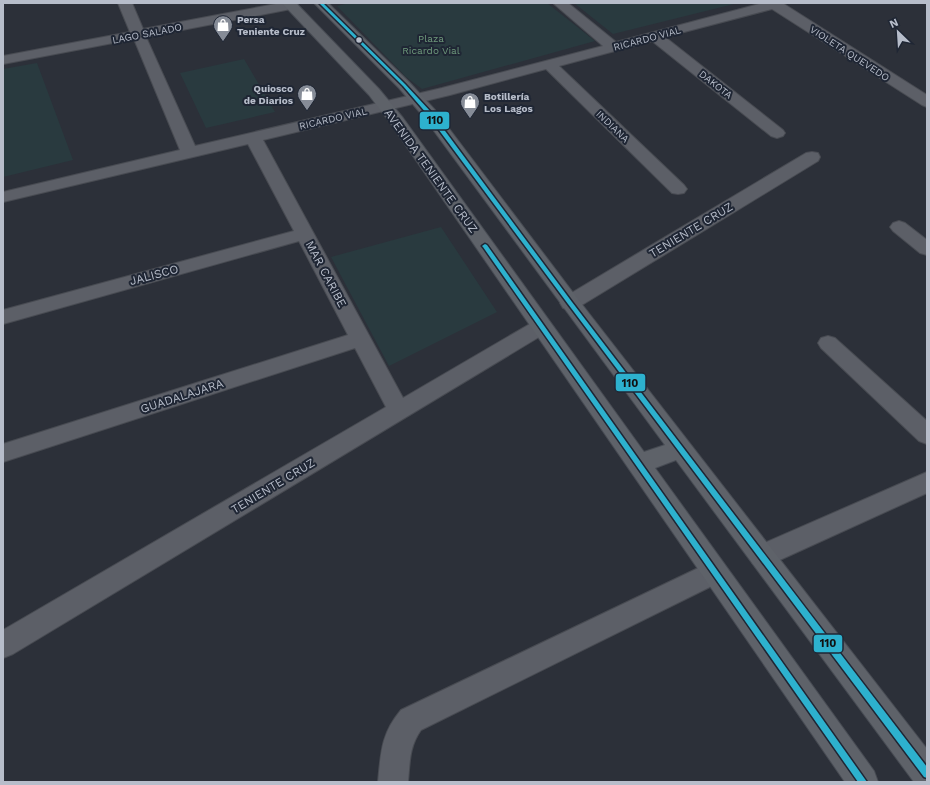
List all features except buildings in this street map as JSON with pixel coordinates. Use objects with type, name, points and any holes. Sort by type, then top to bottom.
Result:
[{"type":"main road","points":[[322,3],[429,113],[570,303],[927,774]]},
{"type":"main road","name":"AVENIDA TENIENTE CRUZ","points":[[290,4],[385,106],[863,782]]},
{"type":"main road","points":[[639,464],[680,449]]},
{"type":"street","points":[[125,3],[189,152]]},
{"type":"street","points":[[560,3],[613,47]]},
{"type":"street","name":"LAGO SALADO","points":[[3,60],[138,35],[290,4]]},
{"type":"street","name":"RICARDO VIAL","points":[[3,196],[416,99],[776,4]]},
{"type":"street","name":"VIOLETA QUEVEDO","points":[[776,4],[927,102]]},
{"type":"street","name":"DAKOTA","points":[[655,36],[777,133]]},
{"type":"street","name":"INDIANA","points":[[549,64],[678,189]]},
{"type":"street","name":"MAR CARIBE","points":[[253,137],[399,411]]},
{"type":"street","name":"TENIENTE CRUZ","points":[[570,303],[812,157]]},
{"type":"street","points":[[899,227],[927,249]]},
{"type":"street","name":"JALISCO","points":[[3,316],[305,234]]},
{"type":"street","name":"TENIENTE CRUZ","points":[[3,645],[542,326]]},
{"type":"street","name":"GUADALAJARA","points":[[3,452],[361,339]]},
{"type":"street","points":[[828,343],[927,435]]},
{"type":"street","points":[[762,556],[927,482]]},
{"type":"street","points":[[393,782],[396,751],[400,733],[412,720],[715,572]]},
{"type":"green space","name":"Plaza Ricardo Vial","points":[[349,3],[547,3],[595,41],[422,89],[406,77],[337,6]]},
{"type":"green space","points":[[574,3],[738,3],[613,34]]},
{"type":"green space","points":[[244,59],[275,112],[206,128],[180,73]]},
{"type":"green space","points":[[37,63],[73,160],[3,177],[3,69]]},
{"type":"green space","points":[[441,227],[497,312],[389,366],[331,257]]},
{"type":"transit line","name":"110","points":[[321,3],[404,85],[429,113],[570,303],[927,774]]},
{"type":"transit line","name":"110","points":[[485,246],[863,782]]},
{"type":"place","name":"Persa Teniente Cruz","points":[[223,42]]},
{"type":"place","name":"Quiosco de Diarios","points":[[307,111]]},
{"type":"place","name":"Botillería Los Lagos","points":[[470,119]]}]
